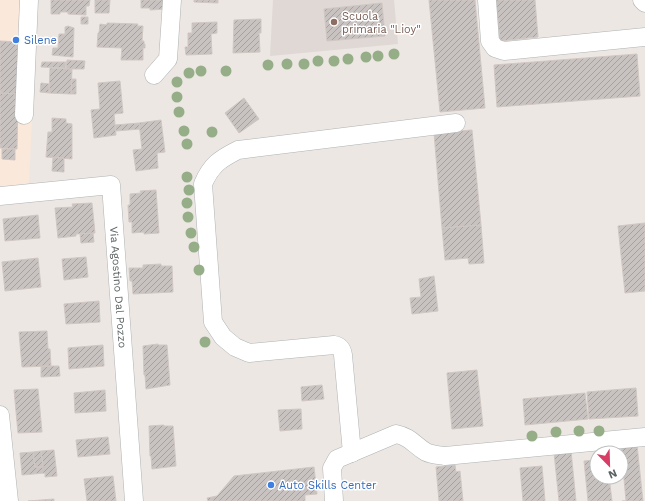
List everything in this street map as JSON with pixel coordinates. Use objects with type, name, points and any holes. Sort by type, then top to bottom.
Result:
[{"type":"street","points":[[24,115],[29,0]]},
{"type":"street","points":[[154,75],[168,58],[172,0]]},
{"type":"street","points":[[487,0],[490,41],[495,48],[504,51],[645,37]]},
{"type":"street","points":[[642,0],[645,3]]},
{"type":"street","points":[[352,453],[343,355],[342,350],[338,346],[334,345],[249,353],[235,348],[223,336],[213,322],[203,184],[207,174],[216,163],[238,150],[456,123]]},
{"type":"street","name":"Via Agostino Dal Pozzo","points":[[0,196],[111,185],[134,501]]},
{"type":"street","points":[[0,415],[9,501]]},
{"type":"street","points":[[334,501],[332,468],[337,459],[388,436],[396,434],[405,436],[427,452],[434,455],[445,456],[645,437]]},
{"type":"shaded area","points":[[0,0],[29,0],[33,96],[29,183],[0,190]]},
{"type":"shaded area","name":"Scuola primaria \"Lioy\"","points":[[273,0],[394,0],[398,44],[270,56]]},
{"type":"building","points":[[51,0],[90,0],[89,6],[86,6],[86,15],[68,14],[68,12],[51,14]]},
{"type":"building","points":[[95,0],[110,0],[109,13],[95,13]]},
{"type":"building","points":[[141,0],[165,0],[165,9],[150,10],[150,8],[141,8]]},
{"type":"building","points":[[194,0],[218,0],[218,3],[194,2]]},
{"type":"building","points":[[429,0],[475,0],[485,108],[440,112]]},
{"type":"building","points":[[496,0],[535,0],[538,37],[500,41]]},
{"type":"building","points":[[382,3],[385,36],[327,41],[324,9]]},
{"type":"building","points":[[81,17],[88,17],[88,24],[81,24]]},
{"type":"building","points":[[261,19],[261,33],[259,33],[260,52],[233,53],[234,20]]},
{"type":"building","points":[[217,22],[217,33],[211,34],[212,54],[186,55],[185,47],[188,47],[188,33],[192,33],[192,23]]},
{"type":"building","points":[[107,23],[138,24],[137,26],[143,26],[142,41],[144,41],[145,48],[143,48],[143,60],[121,60],[122,48],[97,47],[100,24],[107,25]]},
{"type":"building","points":[[68,26],[74,28],[73,57],[52,55],[53,48],[58,48],[59,34],[65,34],[65,27]]},
{"type":"building","points":[[0,41],[20,42],[18,94],[0,93]]},
{"type":"building","points":[[637,54],[640,96],[497,107],[494,65]]},
{"type":"building","points":[[67,60],[85,61],[84,69],[66,69]]},
{"type":"building","points":[[42,62],[66,62],[65,68],[41,67]]},
{"type":"building","points":[[50,68],[72,69],[71,94],[49,93]]},
{"type":"building","points":[[72,79],[76,79],[76,94],[71,94]]},
{"type":"building","points":[[120,81],[123,113],[114,114],[116,135],[94,138],[91,110],[100,109],[98,83]]},
{"type":"building","points":[[41,83],[49,84],[49,93],[40,92]]},
{"type":"building","points":[[0,93],[18,94],[17,149],[0,148]]},
{"type":"building","points":[[244,98],[259,119],[239,133],[225,113]]},
{"type":"building","points":[[52,118],[66,119],[66,123],[72,124],[72,159],[46,157],[48,132],[52,132]]},
{"type":"building","points":[[161,120],[165,152],[157,153],[158,168],[136,171],[133,150],[142,149],[139,123]]},
{"type":"building","points":[[139,123],[140,129],[116,131],[115,125]]},
{"type":"building","points":[[472,130],[481,225],[442,228],[434,133]]},
{"type":"building","points":[[2,149],[15,149],[15,160],[2,159]]},
{"type":"building","points":[[53,157],[64,158],[64,172],[52,171]]},
{"type":"building","points":[[156,190],[159,233],[132,233],[132,222],[129,222],[128,205],[130,205],[130,194],[141,193],[140,191]]},
{"type":"building","points":[[92,203],[95,233],[76,234],[76,236],[58,238],[55,208],[73,207],[72,204]]},
{"type":"building","points":[[38,215],[40,238],[5,241],[3,219]]},
{"type":"building","points":[[645,223],[645,291],[625,293],[618,226]]},
{"type":"building","points":[[481,225],[484,263],[469,264],[468,258],[445,260],[442,228]]},
{"type":"building","points":[[93,233],[94,242],[81,243],[80,234]]},
{"type":"building","points":[[86,257],[88,277],[64,280],[62,259]]},
{"type":"building","points":[[38,258],[41,287],[5,291],[2,262]]},
{"type":"building","points":[[161,264],[161,266],[172,266],[173,292],[133,294],[129,268],[143,268],[143,265]]},
{"type":"building","points":[[434,276],[438,311],[412,314],[410,298],[421,297],[419,279]]},
{"type":"building","points":[[99,301],[100,322],[66,324],[64,304]]},
{"type":"building","points":[[47,331],[51,366],[22,367],[19,332]]},
{"type":"building","points":[[158,344],[167,345],[170,385],[146,389],[143,346]]},
{"type":"building","points":[[103,345],[104,366],[69,369],[68,348]]},
{"type":"building","points":[[41,366],[59,366],[60,376],[41,377]]},
{"type":"building","points":[[477,370],[483,426],[452,429],[447,373]]},
{"type":"building","points":[[322,385],[324,399],[302,401],[301,387]]},
{"type":"building","points":[[636,388],[638,416],[589,419],[587,392]]},
{"type":"building","points":[[38,389],[42,432],[18,433],[14,390]]},
{"type":"building","points":[[105,390],[106,411],[75,413],[74,393]]},
{"type":"building","points":[[585,393],[588,419],[525,425],[523,399]]},
{"type":"building","points":[[301,409],[302,429],[280,431],[278,410]]},
{"type":"building","points":[[149,426],[173,426],[176,466],[152,469]]},
{"type":"building","points":[[108,437],[110,454],[78,457],[76,440]]},
{"type":"building","points":[[637,445],[643,501],[626,501],[625,485],[629,485],[629,446]]},
{"type":"building","points":[[54,450],[57,476],[45,477],[45,473],[22,475],[20,453],[33,452],[35,467],[43,467],[41,451]]},
{"type":"building","points":[[41,451],[43,467],[35,467],[33,452]]},
{"type":"building","points":[[571,451],[576,501],[559,501],[554,453]]},
{"type":"building","points":[[584,461],[589,461],[589,485],[610,485],[612,501],[588,501]]},
{"type":"building","points":[[455,465],[456,472],[460,471],[463,501],[439,501],[436,467]]},
{"type":"building","points":[[542,466],[545,501],[523,501],[520,468]]},
{"type":"building","name":"Auto Skills Center","points":[[314,467],[317,494],[305,495],[305,501],[208,501],[207,498],[217,496],[234,476]]},
{"type":"building","points":[[113,476],[116,501],[87,501],[84,479]]},
{"type":"building","points":[[54,499],[54,501],[28,501]]},
{"type":"place","name":"Scuola primaria \"Lioy\"","points":[[334,22]]},
{"type":"place","name":"Silene","points":[[16,40]]},
{"type":"place","name":"Auto Skills Center","points":[[271,485]]}]
